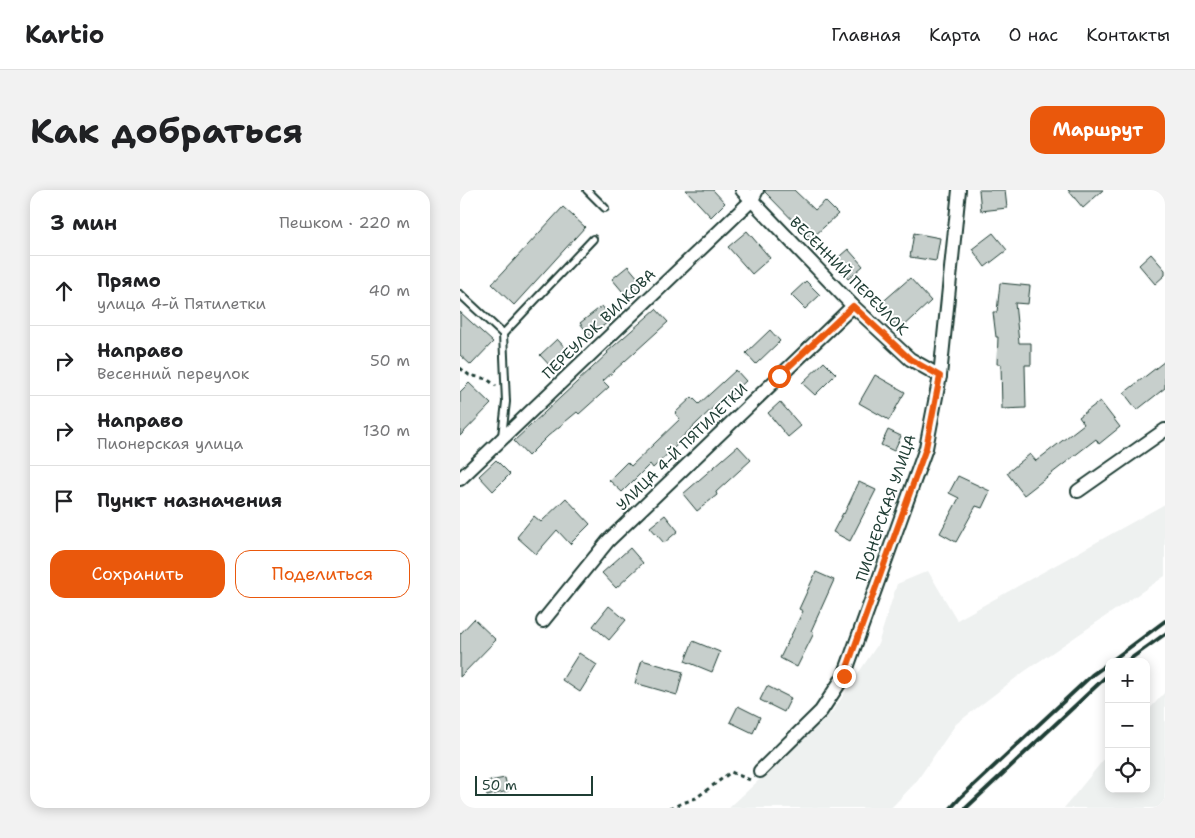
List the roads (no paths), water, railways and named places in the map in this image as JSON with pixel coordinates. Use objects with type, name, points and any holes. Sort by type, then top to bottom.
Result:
[{"type":"street","name":"ВЕСЕННИЙ ПЕРЕУЛОК","points":[[742,190],[754,195],[853,306],[910,359],[940,376]]},
{"type":"street","name":"ПИОНЕРСКАЯ УЛИЦА","points":[[760,771],[821,711],[844,676],[926,448],[940,376],[959,190]]},
{"type":"street","name":"ПЕРЕУЛОК ВИЛКОВА","points":[[460,479],[754,195]]},
{"type":"street","name":"УЛИЦА 4-Й ПЯТИЛЕТКИ","points":[[543,621],[608,541],[853,306]]},
{"type":"street","points":[[1078,491],[1165,430]]},
{"type":"lane","points":[[587,190],[605,208]]},
{"type":"lane","points":[[503,334],[593,239]]},
{"type":"lane","points":[[460,294],[503,334],[506,396],[502,440]]},
{"type":"railway","points":[[1115,658],[1165,621]]},
{"type":"railway","points":[[1132,658],[1165,634]]},
{"type":"railway","points":[[951,808],[1092,675],[1105,666]]},
{"type":"railway","points":[[966,808],[1105,678]]}]
